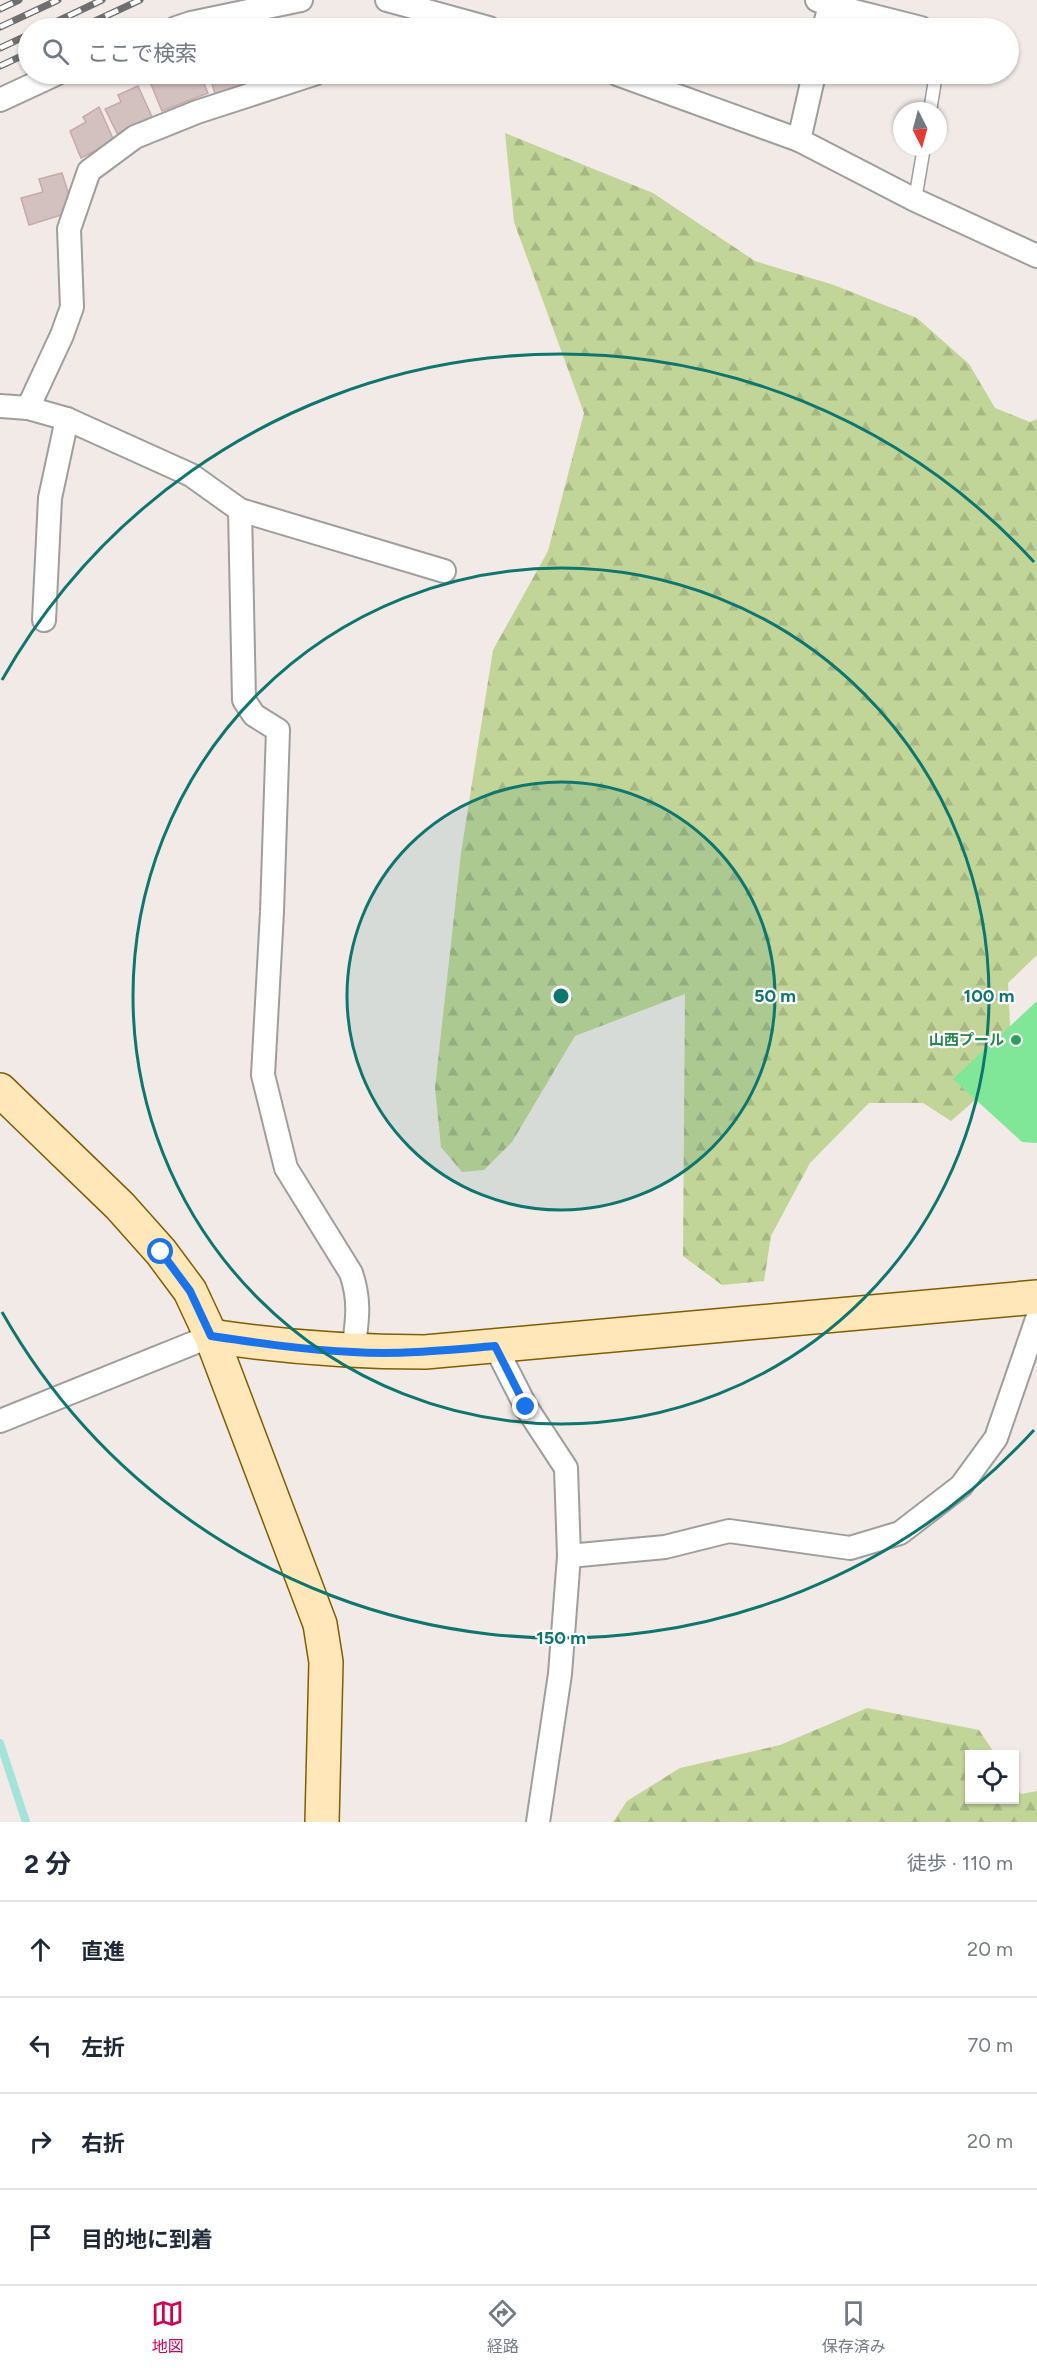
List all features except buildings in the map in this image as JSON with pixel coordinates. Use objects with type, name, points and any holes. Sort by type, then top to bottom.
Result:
[{"type":"street","points":[[215,18],[301,0]]},
{"type":"street","points":[[387,0],[453,18]]},
{"type":"street","points":[[824,18],[823,2],[883,18]]},
{"type":"street","points":[[0,100],[34,84]]},
{"type":"street","points":[[28,408],[62,335],[72,306],[69,229],[89,171],[135,137],[197,112],[283,84]]},
{"type":"street","points":[[645,84],[799,140],[915,200],[1037,256]]},
{"type":"street","points":[[799,140],[812,84]]},
{"type":"street","points":[[0,406],[28,408],[67,419],[191,475],[240,510],[444,571]]},
{"type":"street","points":[[45,620],[50,498],[67,419]]},
{"type":"street","points":[[240,510],[244,700],[254,715],[278,730],[272,912],[262,1075],[286,1167],[351,1273],[357,1291],[359,1308],[354,1352]]},
{"type":"street","points":[[0,1090],[120,1206],[161,1252],[190,1291],[211,1336],[320,1624],[326,1662],[322,1822]]},
{"type":"street","points":[[0,1421],[211,1336],[274,1346],[354,1352],[425,1352],[1037,1297]]},
{"type":"street","points":[[569,1556],[665,1547],[729,1531],[849,1548],[900,1533],[961,1486],[996,1438],[1037,1319]]},
{"type":"street","points":[[495,1346],[526,1407],[566,1468],[569,1556],[560,1674],[538,1822]]},
{"type":"lane","points":[[931,102],[934,84]]},
{"type":"lane","points":[[915,200],[922,156]]},
{"type":"green space","points":[[505,133],[653,193],[755,261],[834,285],[917,318],[969,364],[995,408],[1030,422],[1037,419],[1037,955],[1008,983],[1012,1068],[951,1121],[923,1103],[869,1103],[810,1163],[771,1236],[764,1281],[722,1285],[683,1256],[685,994],[575,1036],[512,1142],[484,1170],[462,1172],[441,1147],[435,1088],[461,853],[493,650],[548,551],[584,413],[514,222]]},
{"type":"green space","name":"山西プール","points":[[1037,1001],[1037,1143],[1022,1142],[953,1079]]},
{"type":"green space","points":[[867,1708],[979,1730],[992,1750],[965,1750],[965,1804],[1019,1804],[1019,1791],[1021,1794],[1037,1791],[1037,1822],[613,1822],[627,1801],[680,1768],[780,1745]]},
{"type":"waterway","points":[[0,1743],[26,1822]]},
{"type":"railway","points":[[0,9],[19,0]]},
{"type":"railway","points":[[19,18],[58,0]]},
{"type":"railway","points":[[64,18],[102,0]]},
{"type":"railway","points":[[101,18],[140,0]]},
{"type":"railway","points":[[0,27],[18,19]]},
{"type":"railway","points":[[0,48],[18,40]]},
{"type":"railway","points":[[0,66],[18,58]]},
{"type":"place","name":"山西プール","points":[[1016,1040]]},
{"type":"route","points":[[161,1252],[190,1291],[211,1336],[274,1346],[354,1352],[425,1352],[495,1346],[526,1407]]}]
